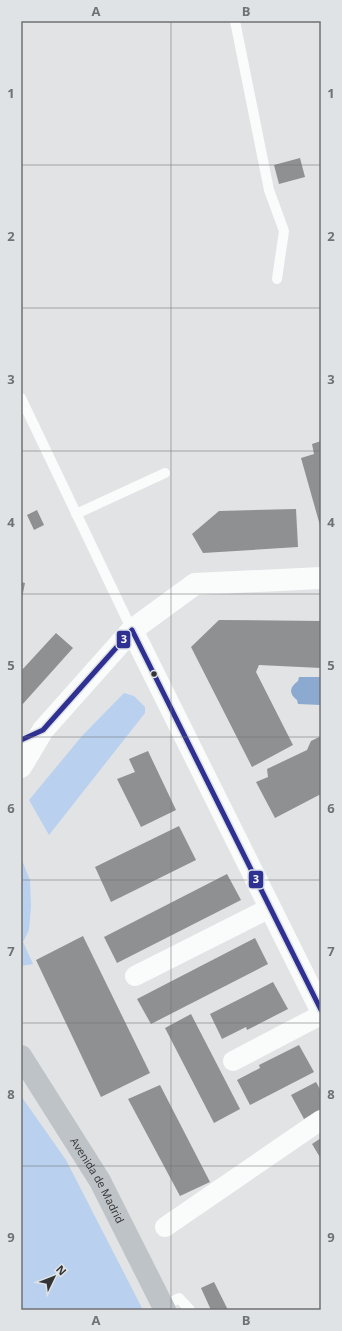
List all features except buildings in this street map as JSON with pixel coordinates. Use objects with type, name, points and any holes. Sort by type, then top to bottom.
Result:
[{"type":"highway","name":"Avenida de Madrid","points":[[21,1056],[100,1181],[165,1308]]},
{"type":"street","points":[[21,767],[43,730],[132,630],[195,584],[321,578]]},
{"type":"street","points":[[132,630],[321,1010]]},
{"type":"street","points":[[21,740],[43,730]]},
{"type":"street","points":[[135,976],[270,908]]},
{"type":"street","points":[[233,1061],[321,1015]]},
{"type":"street","points":[[165,1227],[321,1120]]},
{"type":"lane","points":[[235,21],[269,190],[284,231],[277,279]]},
{"type":"lane","points":[[21,398],[132,630]]},
{"type":"lane","points":[[76,514],[164,474]]},
{"type":"lane","points":[[165,1308],[179,1298],[190,1310]]},
{"type":"shaded area","points":[[299,677],[321,677],[321,705],[298,704],[297,700],[292,695],[291,690],[298,681]]},
{"type":"shaded area","points":[[124,693],[134,696],[145,707],[145,713],[49,835],[29,800],[82,736]]},
{"type":"shaded area","points":[[21,858],[30,880],[31,906],[29,930],[23,942],[33,964],[21,966]]},
{"type":"shaded area","points":[[21,1096],[66,1160],[143,1310],[21,1310]]},
{"type":"transit line","name":"3","points":[[21,740],[43,730],[132,630],[321,1010]]}]
